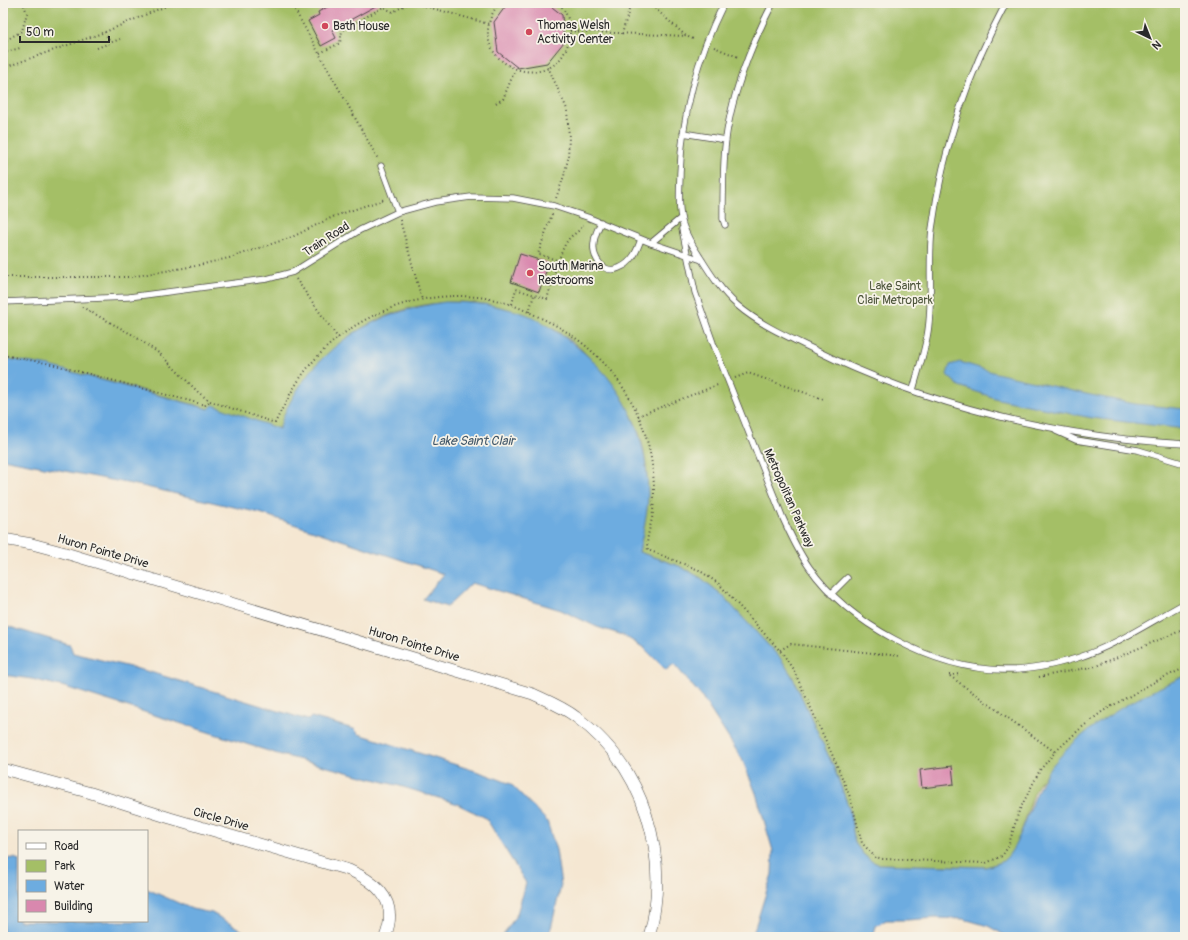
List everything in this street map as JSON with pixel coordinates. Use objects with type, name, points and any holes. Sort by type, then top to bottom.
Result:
[{"type":"street","name":"Huron Pointe Drive","points":[[3,539],[32,544],[62,552],[279,616],[533,694],[556,704],[576,717],[594,732],[608,748],[625,771],[642,803],[655,848],[657,869],[656,895],[649,937]]},
{"type":"street","name":"Circle Drive","points":[[3,769],[91,793],[170,818],[349,870],[365,877],[376,886],[384,897],[389,909],[389,926],[385,937]]},
{"type":"lane","points":[[724,3],[710,29],[693,81],[683,133],[680,209],[681,218],[688,236],[702,260],[736,304],[764,324],[825,356],[913,390],[998,417],[1051,428],[1147,442],[1185,444]]},
{"type":"lane","points":[[725,225],[723,219],[726,140],[745,64],[754,41],[773,3]]},
{"type":"lane","points":[[913,390],[928,332],[932,230],[949,142],[958,108],[970,76],[1006,3]]},
{"type":"lane","points":[[683,133],[726,140]]},
{"type":"lane","points":[[381,166],[398,212]]},
{"type":"lane","name":"Train Road","points":[[3,302],[129,297],[267,279],[293,272],[360,230],[398,212],[435,202],[471,197],[513,198],[554,206],[587,216],[651,243],[702,260]]},
{"type":"lane","points":[[651,243],[681,218]]},
{"type":"lane","name":"Metropolitan Parkway","points":[[681,218],[695,292],[713,343],[782,516],[794,543],[810,568],[831,594],[853,613],[884,634],[919,652],[953,663],[1003,670],[1053,664],[1078,657],[1107,645],[1185,603]]},
{"type":"lane","points":[[601,222],[595,237],[594,250],[597,261],[608,269],[619,269],[628,262],[636,253],[641,239]]},
{"type":"lane","points":[[1051,428],[1076,440],[1138,450],[1185,464]]},
{"type":"lane","points":[[831,594],[848,578]]},
{"type":"path","points":[[3,42],[22,31],[27,13],[24,3]]},
{"type":"path","points":[[3,68],[105,32],[173,3]]},
{"type":"path","points":[[291,3],[320,53],[381,166]]},
{"type":"path","points":[[320,53],[340,43],[342,31],[383,7],[393,12],[409,3]]},
{"type":"path","points":[[414,3],[489,24]]},
{"type":"path","points":[[499,3],[493,11],[489,24],[488,32],[490,44],[496,55],[504,64],[515,70],[526,72],[537,71],[548,67],[563,54],[568,45],[570,31],[569,22],[559,3]]},
{"type":"path","points":[[622,34],[631,3]]},
{"type":"path","points":[[649,3],[686,36],[693,39]]},
{"type":"path","points":[[570,31],[686,36]]},
{"type":"path","points":[[105,32],[110,43]]},
{"type":"path","points":[[97,48],[120,39]]},
{"type":"path","points":[[713,47],[738,57]]},
{"type":"path","points":[[3,53],[20,48]]},
{"type":"path","points":[[548,67],[567,109],[569,137],[568,159],[564,176],[556,195],[556,200]]},
{"type":"path","points":[[496,103],[502,99],[515,70]]},
{"type":"path","points":[[3,277],[130,277],[195,266],[232,257],[292,237],[335,216],[360,206],[390,199]]},
{"type":"path","points":[[552,213],[538,254],[560,261]]},
{"type":"path","points":[[512,304],[516,289],[547,299],[568,239],[582,229],[587,216]]},
{"type":"path","points":[[400,220],[422,300]]},
{"type":"path","points":[[293,272],[297,282],[338,338]]},
{"type":"path","points":[[529,312],[534,295]]},
{"type":"path","points":[[79,299],[80,305],[85,310],[133,335],[160,354],[199,393],[210,400],[275,423],[285,402],[300,379],[319,355],[338,338],[360,322],[389,309],[422,300],[456,296],[485,298],[512,304],[567,332],[583,342],[617,380],[642,422],[652,458],[654,477],[653,514],[647,542],[648,550],[699,570],[719,584],[779,650],[794,671],[836,763],[850,797],[862,843],[874,857],[883,859],[986,863],[1002,856],[1008,847],[1019,811],[1040,770],[1055,752],[1081,728],[1103,711],[1158,680],[1185,668]]},
{"type":"path","points":[[3,355],[51,364],[205,405],[210,400]]},
{"type":"path","points":[[779,650],[791,644],[900,656]]},
{"type":"path","points":[[949,675],[1055,752]]},
{"type":"green space","name":"Lake Saint Clair Metropark","points":[[3,3],[1185,3],[1185,676],[1125,706],[1089,731],[1072,745],[1042,779],[1032,798],[1015,845],[1010,854],[1003,861],[986,867],[878,864],[871,861],[863,854],[855,843],[849,808],[834,768],[792,676],[781,659],[721,594],[701,578],[679,566],[639,552],[646,510],[647,484],[645,456],[636,424],[621,400],[582,350],[538,321],[495,306],[451,302],[407,309],[367,325],[331,351],[301,386],[279,429],[107,381],[3,358]]},
{"type":"water","name":"Lake Saint Clair","points":[[445,302],[476,303],[496,306],[525,314],[546,324],[583,352],[600,368],[614,385],[626,404],[635,424],[642,446],[646,469],[648,493],[647,508],[639,552],[679,566],[701,578],[721,594],[781,659],[792,676],[834,768],[849,808],[855,843],[863,854],[871,861],[878,864],[986,867],[1003,861],[1016,844],[1038,789],[1051,767],[1065,752],[1096,725],[1112,714],[1148,693],[1185,676],[1185,937],[1008,937],[988,926],[964,919],[936,918],[886,920],[876,926],[873,937],[752,937],[772,874],[773,851],[756,793],[742,759],[702,697],[674,664],[666,670],[644,648],[623,635],[597,627],[561,610],[472,583],[447,607],[423,599],[444,574],[260,513],[142,486],[3,459],[3,358],[50,366],[209,409],[213,405],[279,429],[284,414],[302,384],[317,364],[334,348],[353,334],[374,322],[396,313]]},
{"type":"water","points":[[960,362],[996,373],[1086,394],[1135,404],[1185,409],[1185,429],[1092,418],[998,399],[959,386],[947,375],[950,365]]},
{"type":"water","points":[[3,625],[70,645],[73,653],[150,672],[308,720],[311,717],[354,729],[359,734],[485,774],[511,784],[547,821],[556,850],[561,885],[549,937],[502,937],[517,914],[526,883],[486,818],[455,803],[400,786],[278,754],[65,687],[32,679],[3,675]]},
{"type":"water","points":[[14,858],[18,860],[18,922],[148,922],[148,889],[192,909],[212,913],[243,931],[249,937],[3,937],[3,859]]},
{"type":"building","name":"Bath House","points":[[335,3],[381,3],[332,30],[336,38],[321,46],[308,21],[319,15],[318,12]]},
{"type":"building","name":"Thomas Welsh Activity Center","points":[[508,3],[547,3],[562,15],[564,42],[547,63],[518,68],[498,52],[494,22]]},
{"type":"building","name":"South Marina Restrooms","points":[[520,254],[549,263],[539,292],[511,282]]},
{"type":"building","points":[[952,766],[954,784],[922,788],[920,770]]},
{"type":"place","name":"Bath House","points":[[325,26]]},
{"type":"place","name":"Thomas Welsh Activity Center","points":[[529,32]]},
{"type":"place","name":"South Marina Restrooms","points":[[530,273]]}]
